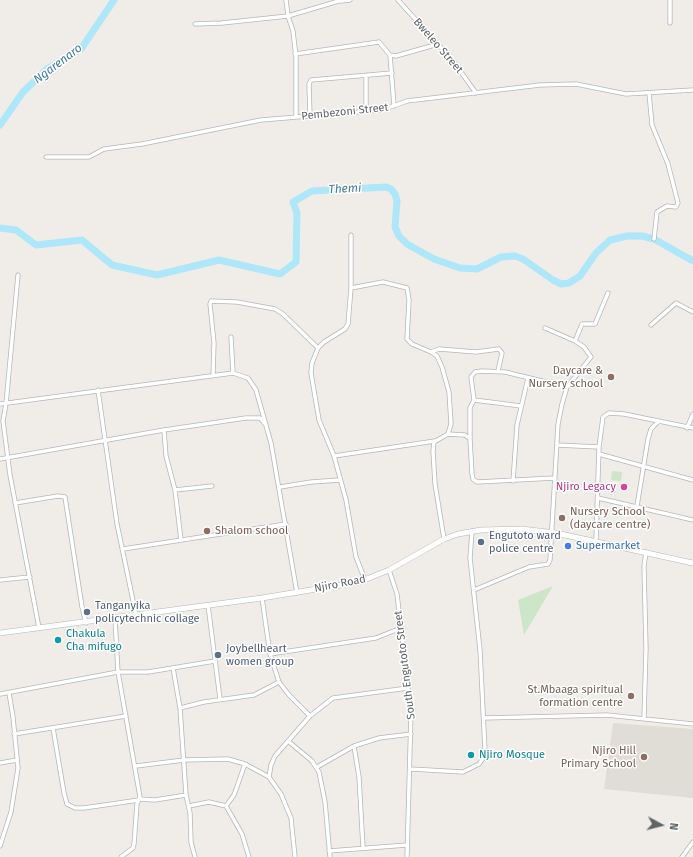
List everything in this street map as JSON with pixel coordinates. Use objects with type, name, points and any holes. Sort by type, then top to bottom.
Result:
[{"type":"street","points":[[286,0],[288,16],[293,30],[296,117]]},
{"type":"street","points":[[195,24],[222,24],[288,16],[341,0],[350,0]]},
{"type":"street","name":"Bweleo Street","points":[[398,0],[438,44],[476,93]]},
{"type":"street","points":[[670,0],[670,23]]},
{"type":"street","points":[[295,54],[379,42],[390,55],[394,106]]},
{"type":"street","points":[[390,55],[401,55],[438,44]]},
{"type":"street","points":[[310,116],[309,84],[311,80],[392,73]]},
{"type":"street","points":[[366,75],[366,111]]},
{"type":"street","name":"Pembezoni Street","points":[[46,157],[89,157],[104,149],[180,137],[231,125],[276,118],[366,111],[394,106],[407,101],[564,83],[586,85],[626,94],[693,90]]},
{"type":"street","points":[[649,93],[652,125],[670,169],[678,203],[676,207],[667,206],[657,212],[654,239]]},
{"type":"street","points":[[351,234],[351,288],[347,327],[324,342],[318,348],[312,363],[311,373],[320,426],[334,456],[356,557],[365,580]]},
{"type":"street","points":[[18,275],[6,404],[3,421],[15,502],[39,628]]},
{"type":"street","points":[[351,288],[384,282],[405,287],[409,294],[406,339],[412,344],[437,356],[442,367],[449,392],[451,424],[448,434]]},
{"type":"street","points":[[575,341],[582,324],[595,324],[608,293]]},
{"type":"street","points":[[213,376],[214,343],[210,310],[212,301],[237,302],[275,309],[290,320],[318,348]]},
{"type":"street","points":[[651,325],[676,303],[693,312]]},
{"type":"street","points":[[474,590],[529,567],[548,564],[550,560],[553,533],[558,424],[567,387],[591,357],[584,347],[575,341],[544,328]]},
{"type":"street","points":[[231,337],[233,373]]},
{"type":"street","points":[[431,352],[443,350],[476,352],[500,349],[502,353],[498,371]]},
{"type":"street","points":[[555,478],[477,482],[473,479],[470,438],[470,408],[474,400],[471,385],[472,374],[482,371],[498,371],[567,387]]},
{"type":"street","points":[[0,404],[233,373],[245,376],[253,385],[265,424],[280,487],[297,593]]},
{"type":"street","points":[[513,481],[515,443],[521,406],[528,378]]},
{"type":"street","points":[[98,390],[117,524],[136,615]]},
{"type":"street","points":[[474,400],[521,406]]},
{"type":"street","points":[[596,542],[599,447],[601,420],[605,414],[624,414],[693,428]]},
{"type":"street","points":[[687,428],[693,414]]},
{"type":"street","points":[[0,459],[164,430],[246,418],[260,418],[265,424]]},
{"type":"street","points":[[637,506],[651,428],[658,422]]},
{"type":"street","points":[[164,430],[166,456],[175,490],[181,540]]},
{"type":"street","points":[[334,456],[436,441],[448,434],[465,435],[470,438]]},
{"type":"street","points":[[436,441],[433,446],[433,460],[444,539]]},
{"type":"street","points":[[557,446],[599,447]]},
{"type":"street","points":[[599,454],[643,468],[693,480]]},
{"type":"street","points":[[280,487],[311,482],[340,480]]},
{"type":"street","points":[[175,490],[212,486]]},
{"type":"street","points":[[15,502],[58,496],[65,497],[82,607],[86,623]]},
{"type":"street","points":[[598,498],[693,520]]},
{"type":"street","points":[[123,549],[286,524]]},
{"type":"street","name":"Njiro Road","points":[[0,633],[86,623],[297,593],[365,580],[389,570],[444,539],[472,531],[510,528],[553,533],[693,563]]},
{"type":"street","points":[[410,769],[463,772],[479,764],[484,757],[486,750],[474,590],[470,558],[472,531]]},
{"type":"street","points":[[644,718],[646,648],[644,566],[646,552]]},
{"type":"street","name":"South Engutoto Street","points":[[389,570],[396,588],[402,628],[411,714],[407,857]]},
{"type":"street","points":[[0,580],[30,577]]},
{"type":"street","points":[[262,598],[270,654],[279,682],[289,695],[310,716]]},
{"type":"street","points":[[208,605],[220,700]]},
{"type":"street","points":[[115,619],[118,672],[136,766],[139,800],[133,848],[121,857]]},
{"type":"street","points":[[270,654],[376,638],[402,628]]},
{"type":"street","points":[[0,694],[118,672],[148,672],[215,661]]},
{"type":"street","points":[[173,668],[180,708],[186,795],[189,806],[191,842],[194,857]]},
{"type":"street","points":[[180,708],[254,695],[279,682]]},
{"type":"street","points":[[269,777],[269,772],[275,756],[310,716],[332,698],[408,688]]},
{"type":"street","points":[[0,846],[11,812],[16,781],[17,760],[9,693]]},
{"type":"street","points":[[14,734],[126,716]]},
{"type":"street","points":[[484,718],[608,716],[644,718],[693,724]]},
{"type":"street","points":[[53,728],[67,804],[75,808],[84,808],[186,795]]},
{"type":"street","points":[[317,767],[354,746],[381,737],[411,734]]},
{"type":"street","points":[[288,741],[317,767],[325,802],[330,857]]},
{"type":"street","points":[[354,746],[359,777],[363,848]]},
{"type":"street","points":[[136,766],[184,760],[228,759],[246,764],[269,777],[281,794],[290,814],[295,857]]},
{"type":"street","points":[[0,763],[17,760]]},
{"type":"street","points":[[226,806],[234,795],[246,764]]},
{"type":"street","points":[[189,806],[209,802],[226,806],[242,834],[249,857]]},
{"type":"street","points":[[682,857],[693,842]]},
{"type":"street","points":[[329,851],[407,845]]},
{"type":"shaded area","points":[[613,723],[693,729],[693,798],[604,789]]},
{"type":"green space","points":[[612,471],[622,472],[621,481],[611,480]]},
{"type":"green space","points":[[553,586],[524,635],[518,600]]},
{"type":"waterway","name":"Ngarenaro","points":[[0,125],[23,92],[47,69],[81,49],[114,0]]},
{"type":"waterway","name":"Themi","points":[[0,228],[16,230],[36,245],[82,240],[112,265],[157,275],[219,260],[280,274],[296,262],[297,213],[293,202],[312,191],[386,187],[391,189],[395,194],[397,201],[395,227],[399,236],[407,244],[434,259],[460,268],[477,269],[501,257],[515,256],[523,259],[553,280],[561,284],[569,283],[580,276],[596,253],[610,240],[627,236],[642,236],[654,239],[693,261]]},
{"type":"place","name":"Daycare & Nursery school","points":[[611,377]]},
{"type":"place","name":"Njiro Legacy","points":[[624,487]]},
{"type":"place","name":"Nursery School (daycare centre)","points":[[562,518]]},
{"type":"place","name":"Shalom school","points":[[207,531]]},
{"type":"place","name":"Engutoto ward police centre","points":[[481,542]]},
{"type":"place","name":"Supermarket","points":[[568,546]]},
{"type":"place","name":"Tanganyika policytechnic collage","points":[[87,612]]},
{"type":"place","name":"Chakula Cha mifugo","points":[[58,640]]},
{"type":"place","name":"Joybellheart women group","points":[[218,655]]},
{"type":"place","name":"St.Mbaaga spiritual formation centre","points":[[631,696]]},
{"type":"place","name":"Njiro Mosque","points":[[471,755]]},
{"type":"place","name":"Njiro Hill Primary School","points":[[644,757]]}]
